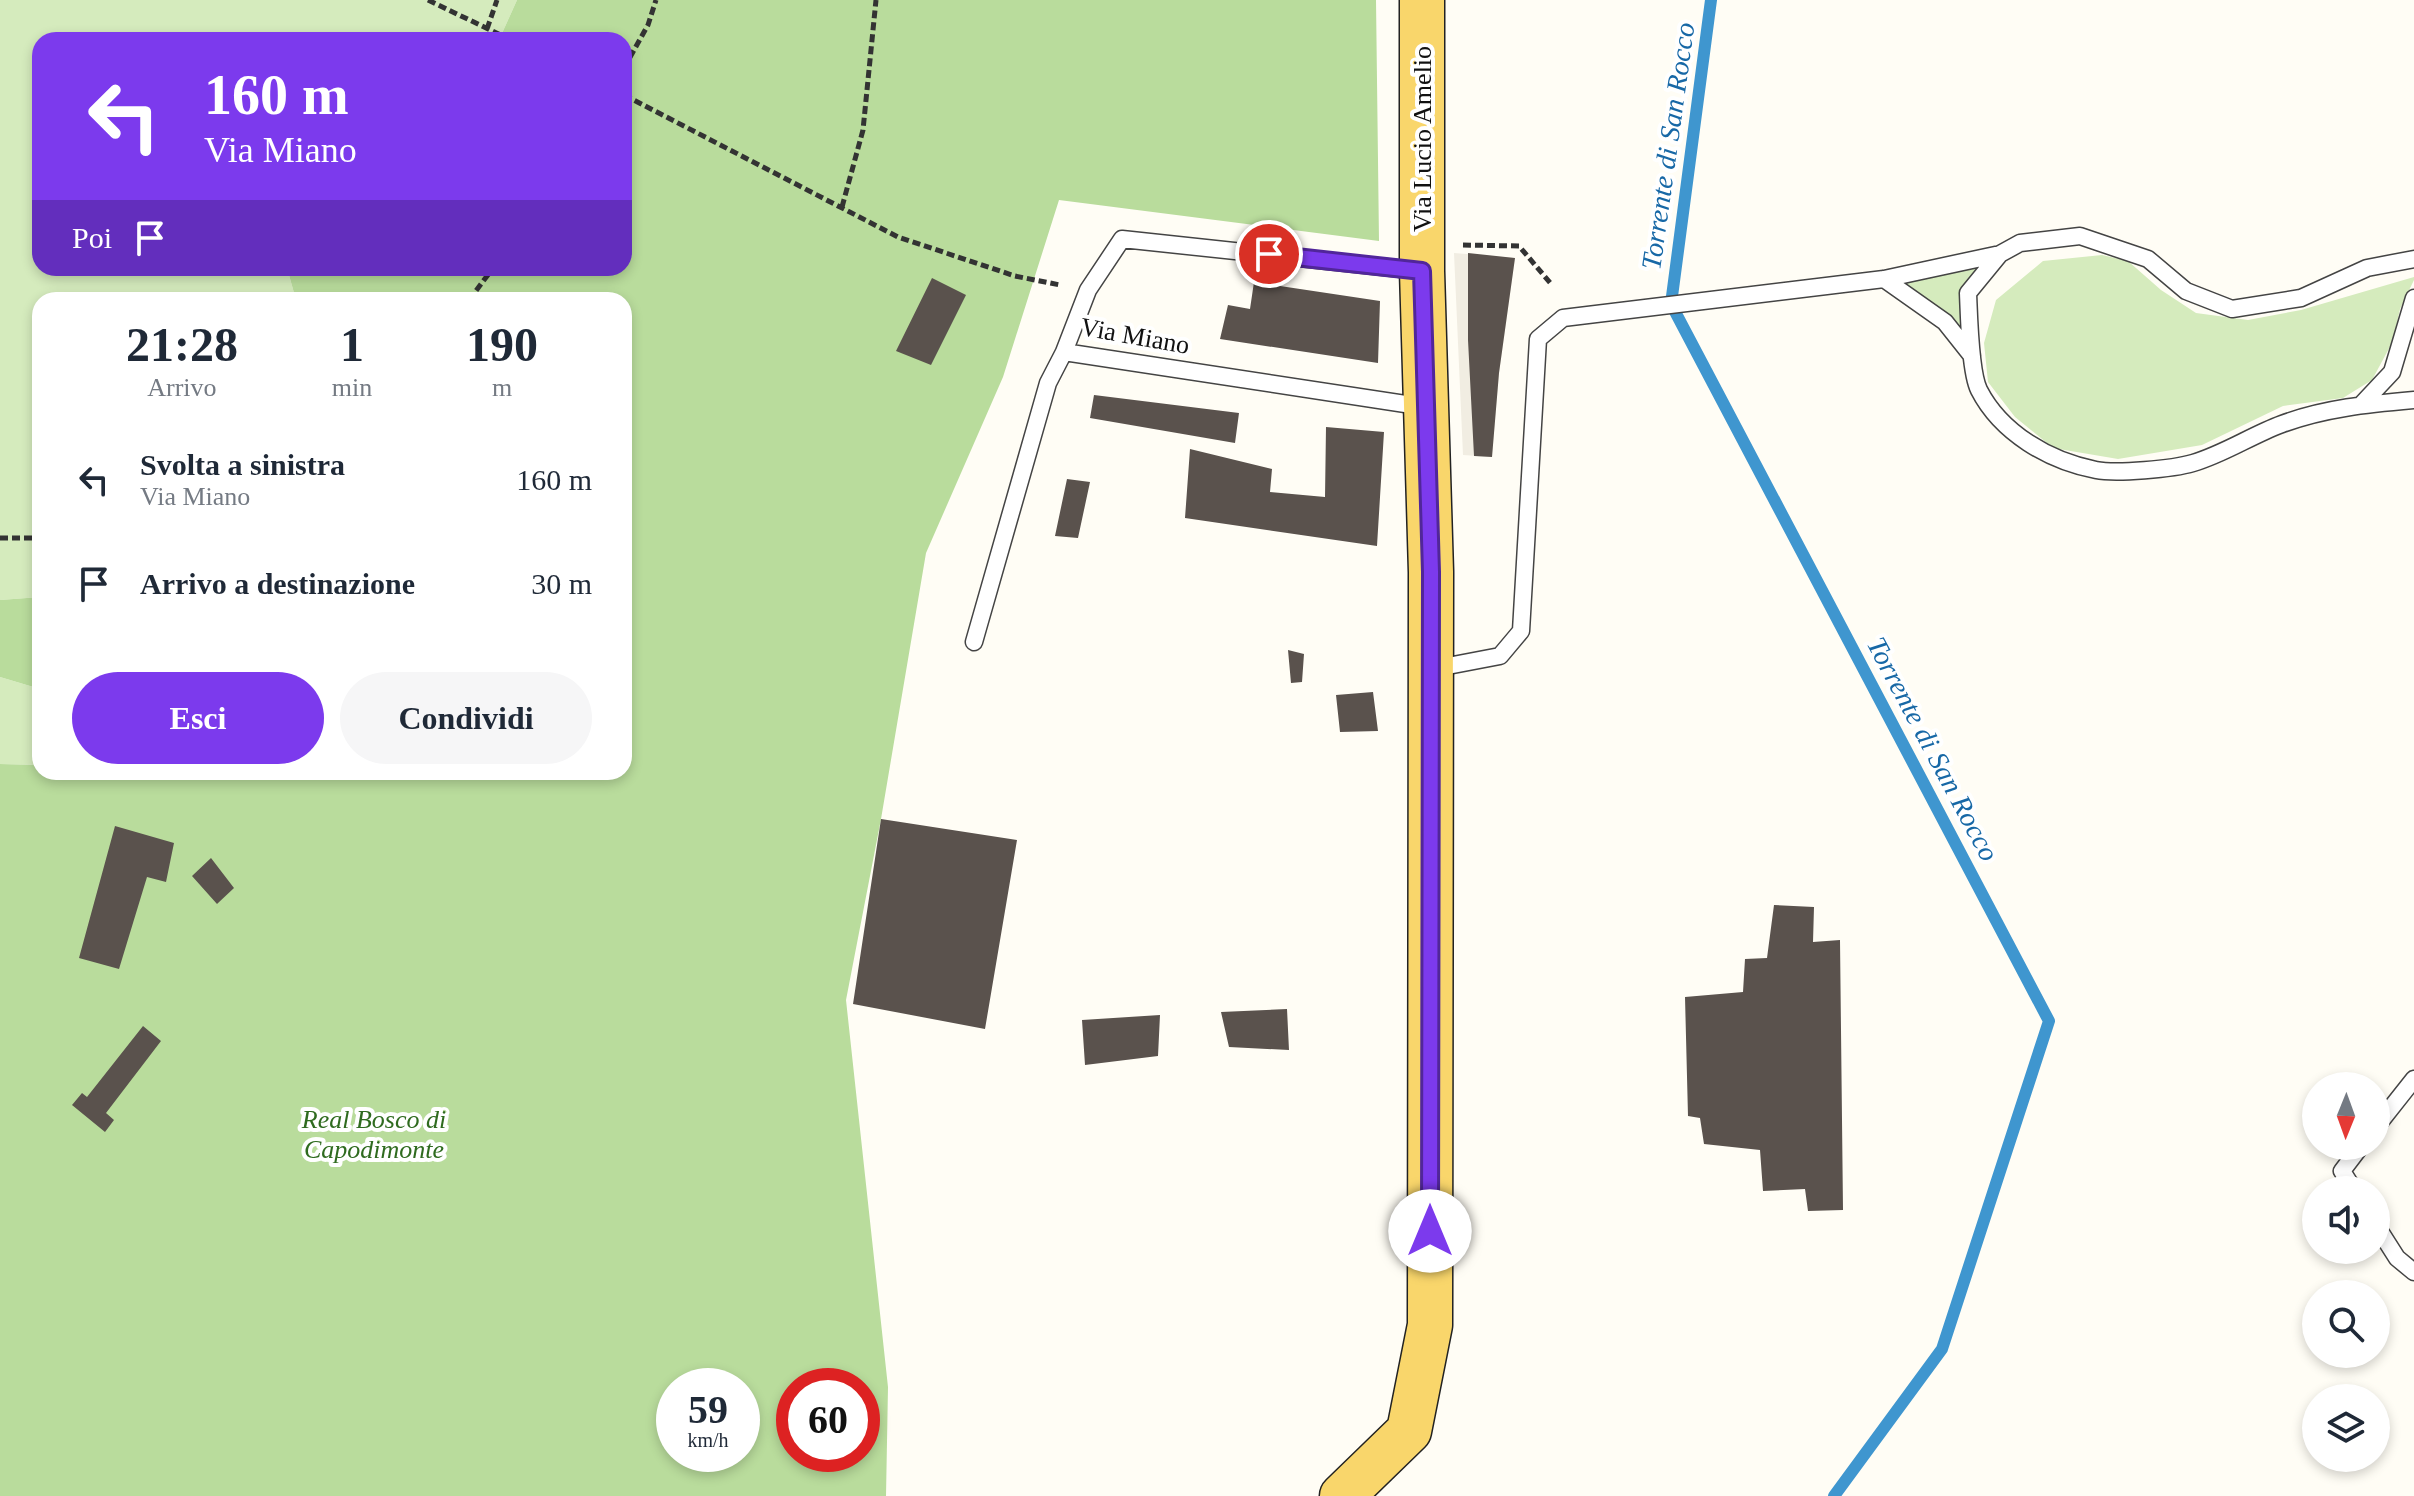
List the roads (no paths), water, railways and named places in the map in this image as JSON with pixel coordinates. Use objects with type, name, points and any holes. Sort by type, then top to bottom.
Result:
[{"type":"main road","name":"Via Lucio Amelio","points":[[1342,1496],[1409,1431],[1430,1325],[1431,572],[1426,407],[1438,258],[1422,0]]},
{"type":"lane","points":[[1430,669],[1500,656],[1521,631],[1538,339],[1563,318],[1884,279],[2000,254],[2020,243],[2080,236],[2148,259],[2186,291],[2232,309],[2301,298],[2367,268],[2414,259]]},
{"type":"lane","name":"Via Miano","points":[[1426,407],[1064,352],[1088,290],[1122,239],[1438,258]]},
{"type":"lane","points":[[2000,254],[1968,293],[1977,388],[2005,427],[2042,451],[2097,471],[2192,463],[2281,424],[2339,407],[2414,400]]},
{"type":"lane","points":[[1884,279],[1945,322],[1973,357]]},
{"type":"lane","points":[[2361,405],[2392,372],[2414,298]]},
{"type":"lane","points":[[974,642],[1048,383],[1064,352]]},
{"type":"lane","points":[[2390,1109],[2414,1079]]},
{"type":"lane","points":[[2390,1247],[2397,1258],[2414,1272]]},
{"type":"waterway","name":"Torrente di San Rocco","points":[[1711,0],[1671,304],[2049,1021],[1942,1349],[1834,1496]]},
{"type":"park label","name":"Real Bosco di Capodimonte","points":[[374,1134]]}]
